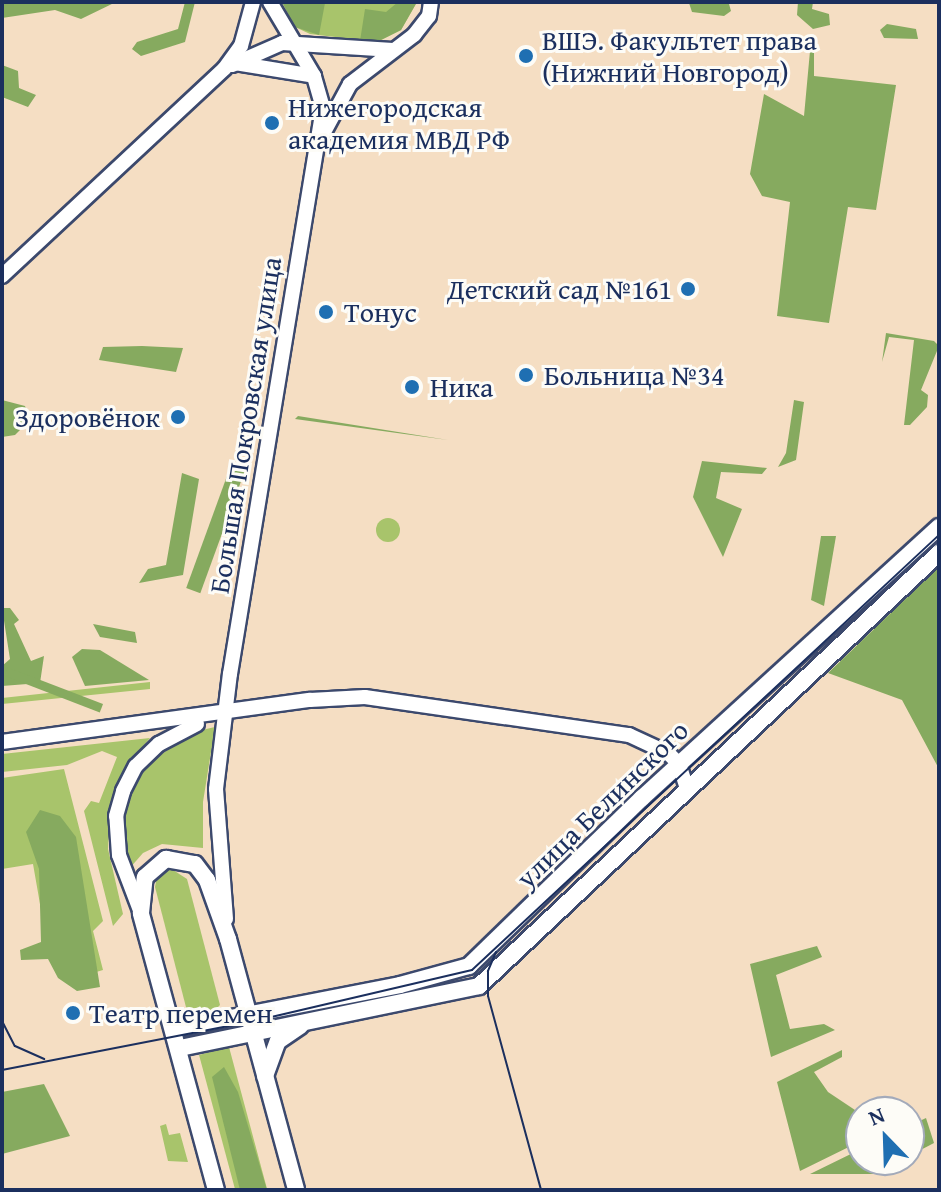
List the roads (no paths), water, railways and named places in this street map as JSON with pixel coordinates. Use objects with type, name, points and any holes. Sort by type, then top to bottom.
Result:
[{"type":"main road","points":[[230,66],[244,39],[253,2]]},
{"type":"main road","points":[[270,2],[314,76],[323,108],[318,145]]},
{"type":"main road","points":[[318,145],[350,84],[394,50],[429,16],[431,2]]},
{"type":"main road","points":[[2,276],[230,66],[265,46],[295,42],[394,50]]},
{"type":"main road","points":[[230,66],[314,76]]},
{"type":"main road","name":"Большая Покровская улица","points":[[228,939],[214,812],[228,714],[230,674],[318,145]]},
{"type":"main road","name":"улица Белинского","points":[[174,1029],[469,966],[679,764],[939,527]]},
{"type":"main road","name":"улица Белинского","points":[[180,1048],[479,986],[939,553]]},
{"type":"main road","points":[[2,742],[228,714],[310,700],[407,701],[629,735],[659,744],[679,764],[687,789]]},
{"type":"main road","points":[[215,1187],[180,1048],[141,913],[119,855],[116,816],[123,791],[136,766],[159,744],[228,714]]},
{"type":"main road","points":[[141,913],[145,877],[166,859],[195,864],[207,880],[228,939],[296,1190]]},
{"type":"main road","points":[[265,1077],[278,1041],[312,1019]]},
{"type":"tram line","points":[[2,1070],[250,1022],[472,970],[939,535]]},
{"type":"tram line","points":[[496,952],[488,971],[488,996],[541,1190]]},
{"type":"tram line","points":[[2,1021],[15,1046],[44,1059]]},
{"type":"place","name":"ВШЭ. Факультет права (Нижний Новгород)","points":[[526,56]]},
{"type":"place","name":"Нижегородская академия МВД РФ","points":[[272,123]]},
{"type":"place","name":"Детский сад №161","points":[[688,289]]},
{"type":"place","name":"Тонус","points":[[326,312]]},
{"type":"place","name":"Больница №34","points":[[526,375]]},
{"type":"place","name":"Ника","points":[[412,387]]},
{"type":"place","name":"Здоровёнок","points":[[178,417]]},
{"type":"place","name":"Театр перемен","points":[[73,1013]]}]
